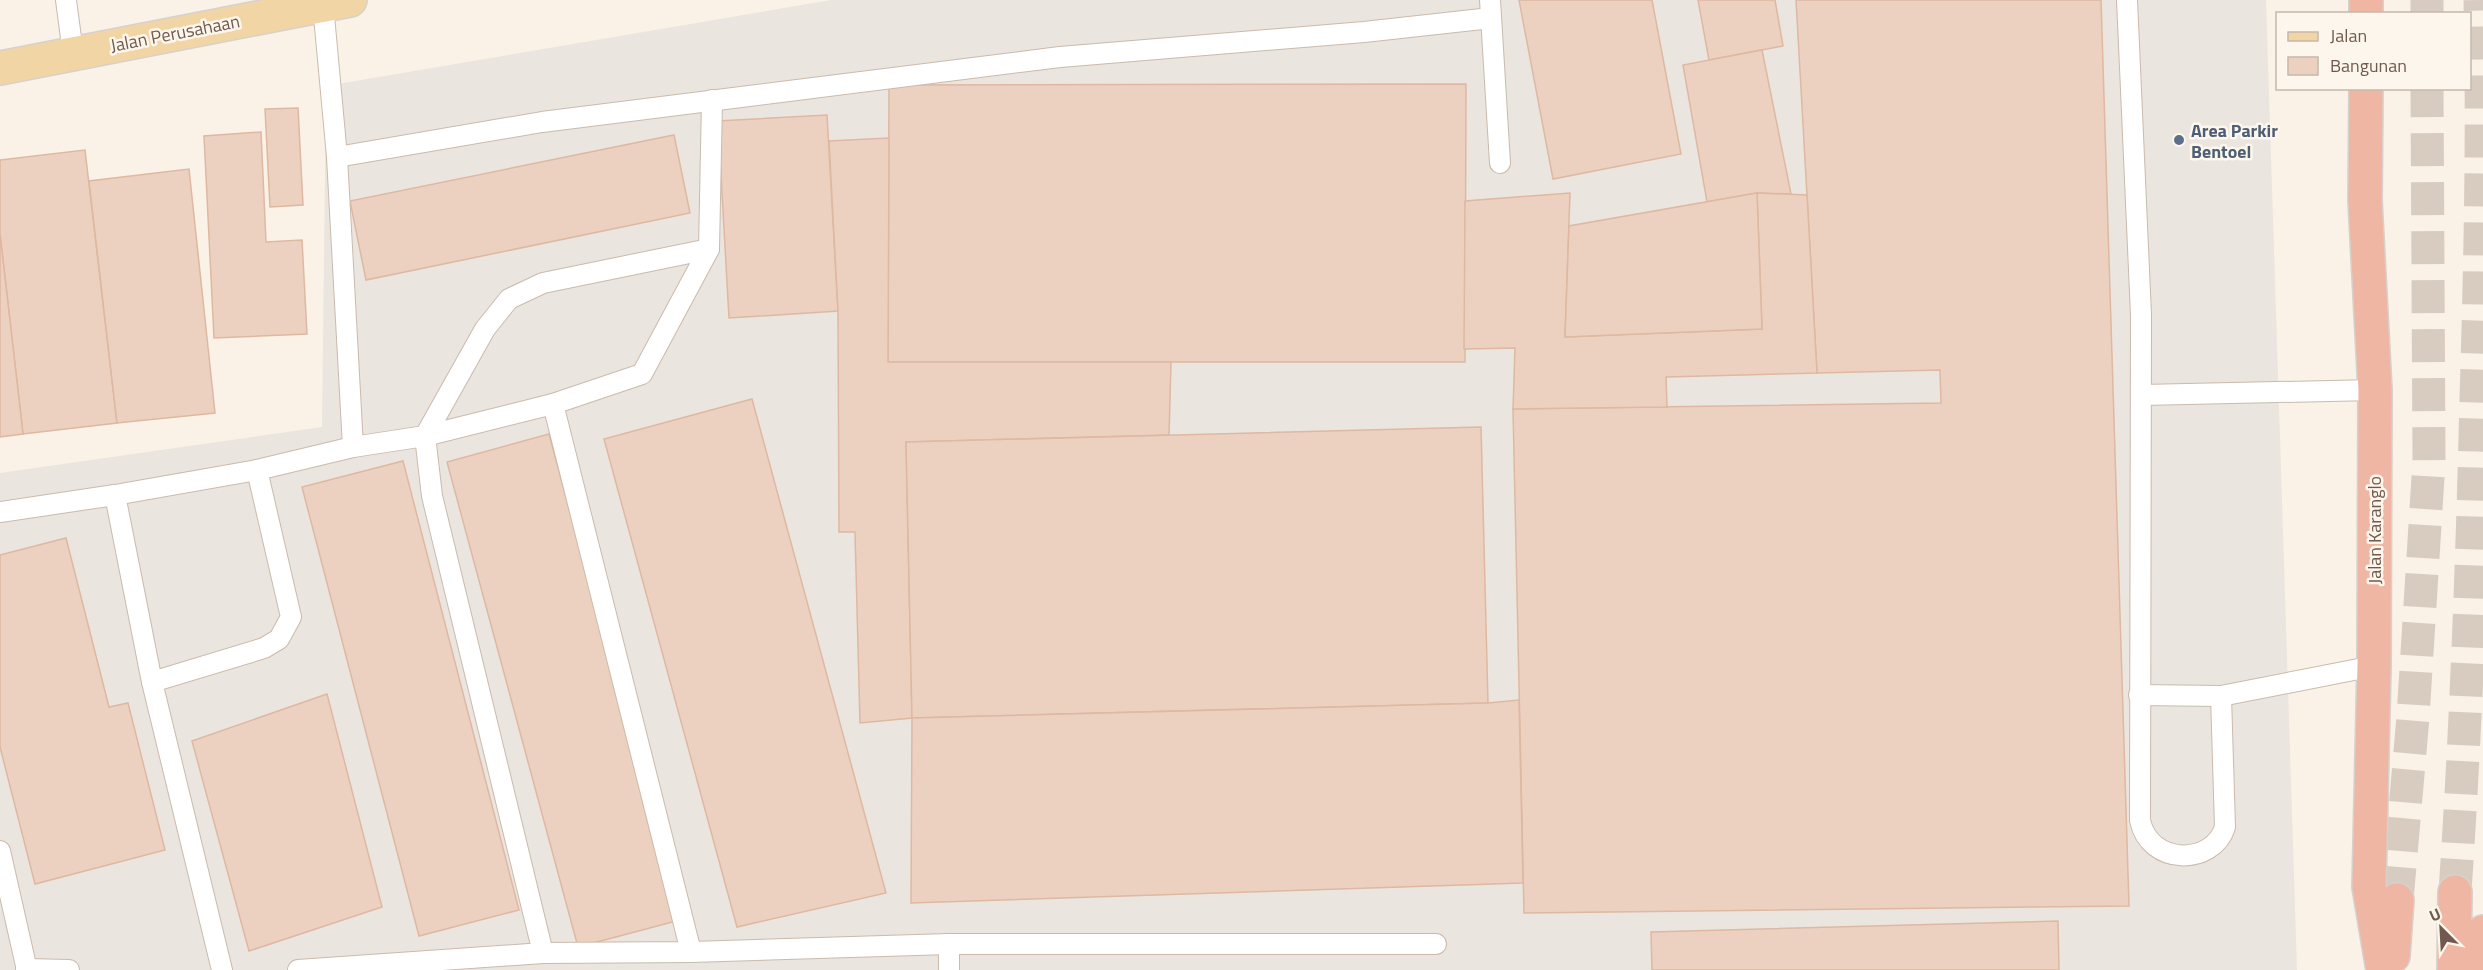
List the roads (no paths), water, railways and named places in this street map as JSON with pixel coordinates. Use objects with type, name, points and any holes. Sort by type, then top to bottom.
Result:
[{"type":"highway","name":"Jalan Karanglo","points":[[2366,90],[2365,200],[2375,390],[2374,666],[2369,886],[2383,970]]},
{"type":"highway","points":[[2454,970],[2455,892]]},
{"type":"highway","points":[[2392,970],[2397,900]]},
{"type":"highway","points":[[2469,970],[2483,932]]},
{"type":"main road","name":"Jalan Perusahaan","points":[[0,68],[336,2]]},
{"type":"main road","points":[[2357,90],[2365,200]]},
{"type":"lane","points":[[66,0],[73,53]]},
{"type":"lane","points":[[2127,0],[2141,315],[2139,695],[2142,827],[2152,845],[2169,855],[2198,852],[2211,847],[2223,834],[2225,827],[2221,696]]},
{"type":"lane","points":[[336,2],[337,157],[353,447]]},
{"type":"lane","points":[[337,157],[542,122],[712,100],[1060,57],[1364,32],[1490,9],[1500,163]]},
{"type":"lane","points":[[0,512],[257,470],[353,447],[425,436],[553,404],[642,374],[709,249],[712,100]]},
{"type":"lane","points":[[543,953],[432,496],[425,436],[485,329],[509,299],[543,283],[709,249]]},
{"type":"lane","points":[[2142,395],[2375,390]]},
{"type":"lane","points":[[553,404],[691,952]]},
{"type":"lane","points":[[152,682],[264,648],[279,639],[291,617],[257,470]]},
{"type":"lane","points":[[115,495],[152,682],[222,970]]},
{"type":"lane","points":[[2139,695],[2221,696],[2374,666]]},
{"type":"lane","points":[[0,851],[27,969],[69,970]]},
{"type":"lane","points":[[949,944],[949,970]]},
{"type":"lane","points":[[298,970],[543,953],[691,952],[949,944],[1436,944]]},
{"type":"tunnel","points":[[2427,0],[2427,12]]},
{"type":"tunnel","points":[[2455,892],[2470,584],[2479,299],[2480,0]]},
{"type":"tunnel","points":[[2397,900],[2413,717],[2429,461],[2427,90]]},
{"type":"place","name":"Area Parkir Bentoel","points":[[2179,140]]}]
